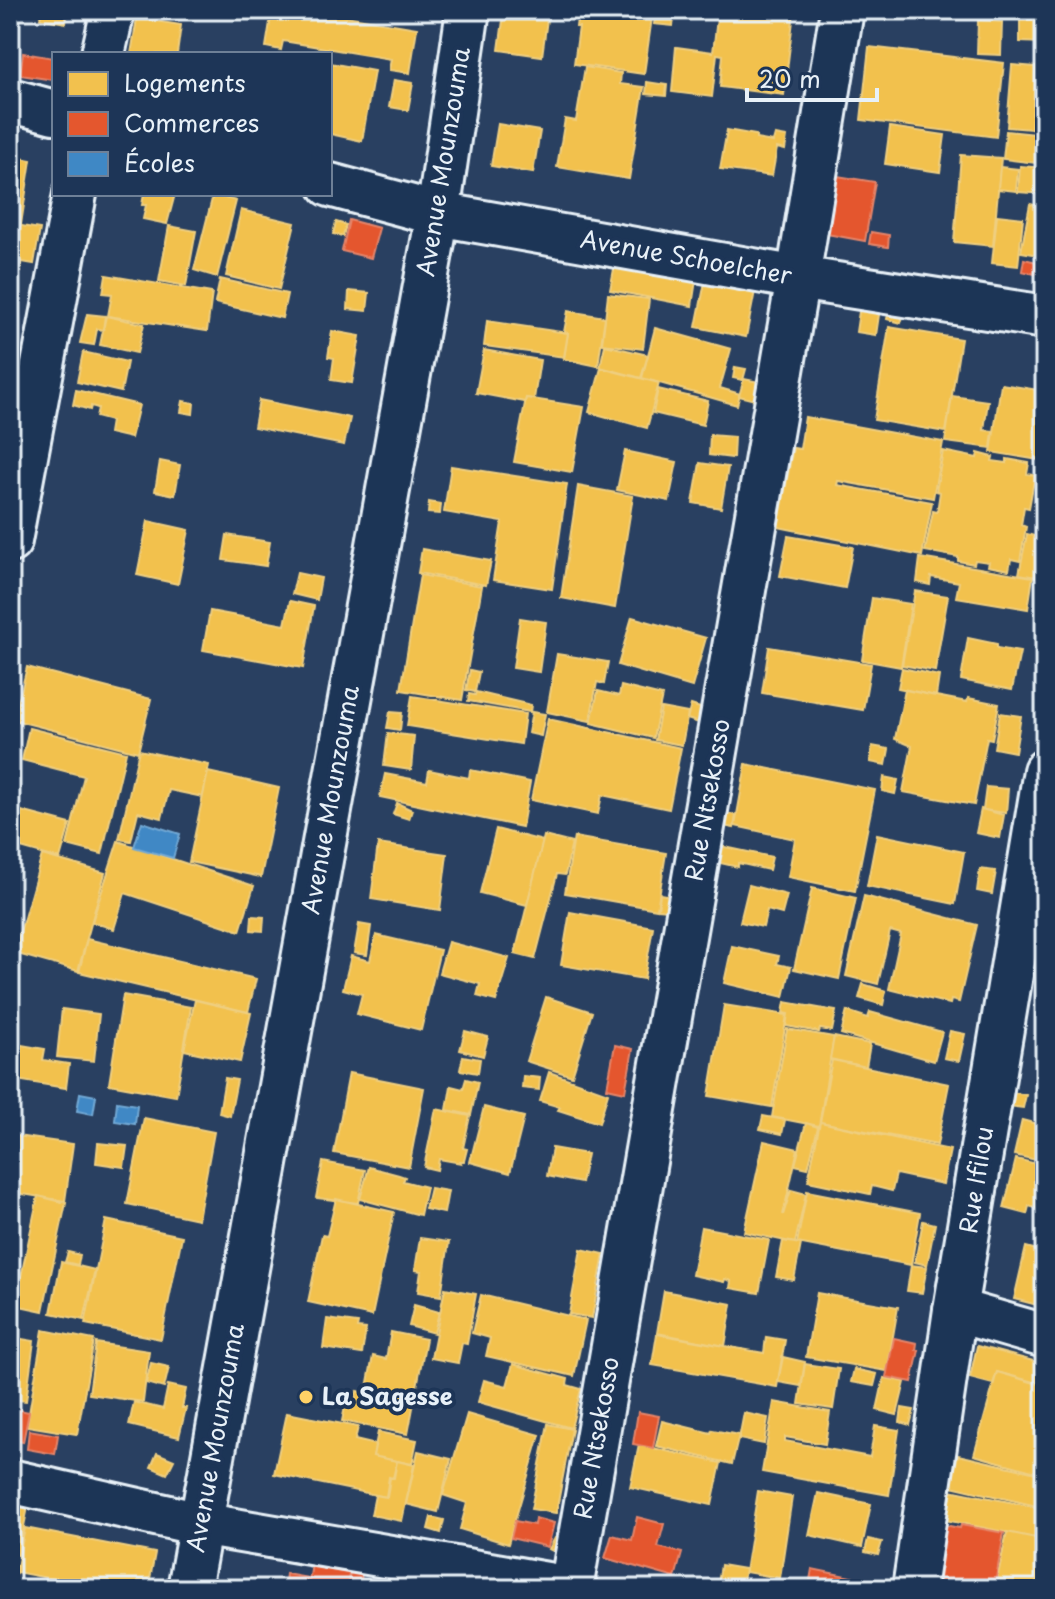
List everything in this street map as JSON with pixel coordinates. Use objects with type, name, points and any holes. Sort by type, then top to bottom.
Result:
[{"type":"street","points":[[103,52],[113,10]]},
{"type":"street","name":"Avenue Mounzouma","points":[[189,1589],[438,214],[468,10]]},
{"type":"street","name":"Rue Ntsekosso","points":[[573,1589],[842,10]]},
{"type":"street","points":[[10,100],[52,111]]},
{"type":"street","name":"Avenue Schoelcher","points":[[332,186],[438,214],[798,278],[1045,317]]},
{"type":"street","points":[[10,541],[75,196]]},
{"type":"street","name":"Rue Ifilou","points":[[914,1589],[955,1310],[1045,771]]},
{"type":"street","points":[[955,1310],[1045,1336]]},
{"type":"street","points":[[10,1481],[200,1524],[573,1589]]},
{"type":"building: Logements","points":[[42,10],[68,10],[66,23],[40,18]]},
{"type":"building: Logements","points":[[272,10],[310,10],[417,28],[410,73],[389,70],[391,59],[283,41],[281,50],[266,47]]},
{"type":"building: Logements","points":[[578,10],[653,10],[644,74],[574,64]]},
{"type":"building: Logements","points":[[656,10],[675,10],[673,26],[654,24]]},
{"type":"building: Logements","points":[[718,10],[794,12],[784,95],[720,87],[723,55],[717,54],[712,97],[672,92],[676,47],[713,52]]},
{"type":"building: Logements","points":[[876,10],[1008,10],[1008,18]]},
{"type":"building: Logements","points":[[1020,10],[1045,10],[1045,43],[1020,42]]},
{"type":"building: Logements","points":[[504,13],[547,19],[542,56],[499,50]]},
{"type":"building: Logements","points":[[137,18],[181,25],[177,52],[131,52]]},
{"type":"building: Logements","points":[[978,20],[1002,22],[1001,55],[977,54]]},
{"type":"building: Logements","points":[[869,47],[1004,63],[996,137],[861,120]]},
{"type":"building: Logements","points":[[332,63],[374,71],[362,141],[332,134]]},
{"type":"building: Logements","points":[[1012,65],[1036,67],[1031,129],[1007,127]]},
{"type":"building: Logements","points":[[585,67],[621,73],[620,84],[644,87],[629,179],[557,167],[565,119],[576,121]]},
{"type":"building: Logements","points":[[394,80],[413,83],[408,110],[389,107]]},
{"type":"building: Logements","points":[[647,82],[667,85],[666,96],[646,94]]},
{"type":"building: Logements","points":[[498,124],[540,131],[533,173],[491,166]]},
{"type":"building: Logements","points":[[890,127],[945,135],[940,172],[885,164]]},
{"type":"building: Logements","points":[[727,130],[756,135],[756,139],[773,142],[775,135],[787,137],[785,150],[777,148],[772,176],[720,169]]},
{"type":"building: Logements","points":[[1006,131],[1045,135],[1044,164],[1003,159]]},
{"type":"building: Logements","points":[[961,155],[1001,158],[993,246],[954,242]]},
{"type":"building: Logements","points":[[10,156],[31,160],[21,224],[10,222]]},
{"type":"building: Logements","points":[[1020,166],[1045,168],[1045,194],[1018,192]]},
{"type":"building: Logements","points":[[1000,167],[1018,169],[1016,191],[998,189]]},
{"type":"building: Logements","points":[[144,196],[174,196],[167,224],[143,219],[146,205],[142,205]]},
{"type":"building: Logements","points":[[213,196],[236,201],[217,277],[194,270]]},
{"type":"building: Logements","points":[[1030,204],[1045,207],[1045,256],[1021,252]]},
{"type":"building: Logements","points":[[241,210],[295,223],[279,289],[226,276]]},
{"type":"building: Logements","points":[[997,215],[1023,218],[1018,266],[992,263]]},
{"type":"building: Logements","points":[[336,222],[346,225],[343,236],[333,234]]},
{"type":"building: Logements","points":[[10,224],[40,229],[34,264],[10,260]]},
{"type":"building: Logements","points":[[169,226],[196,231],[186,286],[159,281]]},
{"type":"building: Logements","points":[[10,260],[21,262],[17,299],[10,298]]},
{"type":"building: Logements","points":[[615,264],[696,280],[692,306],[610,290]]},
{"type":"building: Logements","points":[[106,275],[212,293],[207,331],[108,316],[112,294],[103,293]]},
{"type":"building: Logements","points":[[220,279],[287,294],[282,318],[215,303]]},
{"type":"building: Logements","points":[[705,282],[755,291],[746,337],[696,327]]},
{"type":"building: Logements","points":[[349,291],[369,293],[367,311],[348,309]]},
{"type":"building: Logements","points":[[608,294],[649,299],[643,349],[602,344]]},
{"type":"building: Logements","points":[[860,305],[880,308],[876,335],[856,332]]},
{"type":"building: Logements","points":[[890,306],[905,310],[901,323],[887,319]]},
{"type":"building: Logements","points":[[568,311],[605,317],[598,366],[564,359]]},
{"type":"building: Logements","points":[[87,314],[105,316],[103,330],[97,329],[94,345],[80,343]]},
{"type":"building: Logements","points":[[106,316],[144,324],[137,353],[100,345]]},
{"type":"building: Logements","points":[[487,321],[568,333],[564,357],[484,346]]},
{"type":"building: Logements","points":[[889,327],[961,339],[946,432],[874,420]]},
{"type":"building: Logements","points":[[655,328],[731,349],[720,388],[740,394],[737,405],[642,378]]},
{"type":"building: Logements","points":[[332,331],[360,336],[352,383],[331,380],[334,358],[328,357]]},
{"type":"building: Logements","points":[[10,337],[16,339],[10,366]]},
{"type":"building: Logements","points":[[605,345],[648,355],[641,378],[600,367]]},
{"type":"building: Logements","points":[[484,350],[540,360],[534,399],[526,398],[525,402],[476,393]]},
{"type":"building: Logements","points":[[83,352],[127,362],[121,392],[77,382]]},
{"type":"building: Logements","points":[[735,367],[746,369],[743,380],[733,378]]},
{"type":"building: Logements","points":[[601,368],[659,383],[647,428],[589,412]]},
{"type":"building: Logements","points":[[744,379],[759,382],[755,400],[739,396]]},
{"type":"building: Logements","points":[[1001,384],[1045,391],[1045,461],[991,452]]},
{"type":"building: Logements","points":[[658,389],[708,401],[703,425],[653,413]]},
{"type":"building: Logements","points":[[76,390],[139,405],[131,438],[109,433],[111,421],[96,417],[98,408],[91,406],[90,410],[73,405]]},
{"type":"building: Logements","points":[[952,396],[988,401],[984,430],[993,431],[991,448],[945,442]]},
{"type":"building: Logements","points":[[526,398],[584,407],[572,472],[514,462]]},
{"type":"building: Logements","points":[[259,400],[350,418],[344,445],[254,427]]},
{"type":"building: Logements","points":[[183,401],[194,403],[193,414],[181,412]]},
{"type":"building: Logements","points":[[805,417],[943,442],[933,498],[838,481],[837,485],[932,502],[922,556],[778,527],[793,448],[800,449]]},
{"type":"building: Logements","points":[[710,435],[734,437],[733,458],[709,455]]},
{"type":"building: Logements","points":[[625,451],[677,462],[669,501],[617,490]]},
{"type":"building: Logements","points":[[943,451],[977,458],[978,453],[993,457],[992,461],[1007,463],[1007,459],[1029,463],[1027,474],[1035,475],[1029,508],[1024,507],[1021,525],[1026,527],[1020,561],[1011,559],[1009,570],[988,566],[989,562],[975,560],[974,564],[958,561],[958,557],[925,551],[933,511],[937,512],[940,492],[936,491]]},
{"type":"building: Logements","points":[[160,461],[180,465],[175,495],[155,491]]},
{"type":"building: Logements","points":[[700,463],[728,467],[721,508],[693,503]]},
{"type":"building: Logements","points":[[451,466],[567,484],[552,589],[493,580],[502,522],[444,512]]},
{"type":"building: Logements","points":[[578,486],[633,496],[615,608],[561,598]]},
{"type":"building: Logements","points":[[429,502],[441,504],[440,514],[428,513]]},
{"type":"building: Logements","points":[[148,521],[189,530],[178,584],[137,575]]},
{"type":"building: Logements","points":[[1027,534],[1045,539],[1042,578],[1019,574]]},
{"type":"building: Logements","points":[[227,535],[270,542],[266,566],[223,560]]},
{"type":"building: Logements","points":[[788,536],[853,547],[845,588],[780,576]]},
{"type":"building: Logements","points":[[422,549],[491,561],[486,585],[418,573]]},
{"type":"building: Logements","points":[[920,558],[1033,577],[1028,609],[956,597],[959,582],[931,577],[930,585],[917,582]]},
{"type":"building: Logements","points":[[297,573],[321,578],[317,600],[292,594]]},
{"type":"building: Logements","points":[[420,575],[482,586],[462,700],[401,690]]},
{"type":"building: Logements","points":[[915,591],[948,596],[935,671],[902,665]]},
{"type":"building: Logements","points":[[872,598],[911,604],[901,667],[862,660]]},
{"type":"building: Logements","points":[[290,601],[314,606],[303,668],[203,650],[210,611],[285,625]]},
{"type":"building: Logements","points":[[632,617],[706,638],[692,687],[618,665]]},
{"type":"building: Logements","points":[[520,618],[546,622],[539,672],[513,668]]},
{"type":"building: Logements","points":[[968,638],[1020,652],[1012,690],[961,680]]},
{"type":"building: Logements","points":[[769,647],[871,664],[863,710],[762,693]]},
{"type":"building: Logements","points":[[557,654],[608,662],[604,684],[597,682],[590,721],[547,712]]},
{"type":"building: Logements","points":[[27,667],[151,699],[138,752],[14,720]]},
{"type":"building: Logements","points":[[902,668],[939,676],[936,696],[898,688]]},
{"type":"building: Logements","points":[[470,670],[479,672],[475,692],[466,690]]},
{"type":"building: Logements","points":[[621,686],[662,696],[653,738],[591,723],[598,691],[619,696]]},
{"type":"building: Logements","points":[[905,690],[967,702],[968,698],[999,704],[992,739],[987,738],[974,805],[903,792],[912,746],[895,739]]},
{"type":"building: Logements","points":[[476,692],[531,705],[530,712],[468,701],[469,694],[475,695]]},
{"type":"building: Logements","points":[[412,696],[525,714],[521,744],[407,726]]},
{"type":"building: Logements","points":[[691,705],[703,709],[699,723],[687,719]]},
{"type":"building: Logements","points":[[661,708],[688,713],[682,745],[655,740]]},
{"type":"building: Logements","points":[[390,712],[402,713],[400,730],[387,728]]},
{"type":"building: Logements","points":[[532,712],[545,714],[541,736],[528,733]]},
{"type":"building: Logements","points":[[1000,713],[1021,716],[1015,752],[994,748]]},
{"type":"building: Logements","points":[[548,719],[681,748],[669,809],[602,795],[598,814],[531,800]]},
{"type":"building: Logements","points":[[29,728],[126,752],[102,854],[67,845],[84,776],[22,760]]},
{"type":"building: Logements","points":[[388,733],[414,736],[411,770],[384,766]]},
{"type":"building: Logements","points":[[872,746],[889,749],[886,765],[870,762]]},
{"type":"building: Logements","points":[[139,750],[209,765],[203,797],[169,790],[162,818],[138,812],[131,841],[119,839]]},
{"type":"building: Logements","points":[[746,764],[875,790],[855,891],[788,877],[795,839],[735,826]]},
{"type":"building: Logements","points":[[429,770],[469,778],[470,770],[530,782],[522,827],[380,797],[385,774],[427,782]]},
{"type":"building: Logements","points":[[208,772],[279,788],[261,877],[189,862]]},
{"type":"building: Logements","points":[[884,777],[898,780],[895,794],[882,791]]},
{"type":"building: Logements","points":[[986,787],[1008,789],[1006,813],[983,810]]},
{"type":"building: Logements","points":[[397,803],[412,810],[409,819],[393,814]]},
{"type":"building: Logements","points":[[10,808],[70,824],[60,859],[10,845]]},
{"type":"building: Logements","points":[[981,809],[1004,815],[1000,838],[976,833]]},
{"type":"building: Logements","points":[[725,813],[736,815],[734,828],[723,826]]},
{"type":"building: Logements","points":[[496,829],[543,841],[527,905],[480,893]]},
{"type":"building: Logements","points":[[877,834],[964,852],[955,904],[867,886]]},
{"type":"building: Logements","points":[[544,836],[572,843],[565,875],[557,874],[535,959],[515,954]]},
{"type":"building: Logements","points":[[574,837],[666,853],[657,909],[565,893]]},
{"type":"building: Logements","points":[[118,841],[254,886],[240,931],[125,893],[114,929],[92,922]]},
{"type":"building: Logements","points":[[378,844],[447,854],[440,910],[371,899]]},
{"type":"building: Logements","points":[[720,846],[772,857],[769,870],[716,862]]},
{"type":"building: Logements","points":[[42,855],[105,873],[78,971],[14,953]]},
{"type":"building: Logements","points":[[980,869],[996,871],[992,894],[977,891]]},
{"type":"building: Logements","points":[[749,885],[787,895],[782,914],[767,910],[763,927],[740,922]]},
{"type":"building: Logements","points":[[812,888],[856,898],[839,979],[794,969]]},
{"type":"building: Logements","points":[[660,894],[672,896],[669,910],[658,909]]},
{"type":"building: Logements","points":[[864,896],[977,925],[959,1002],[951,1000],[950,1004],[889,989],[901,934],[890,931],[878,984],[846,976]]},
{"type":"building: Logements","points":[[570,912],[653,927],[644,979],[561,965]]},
{"type":"building: Logements","points":[[252,916],[264,917],[263,931],[251,930]]},
{"type":"building: Logements","points":[[359,924],[371,926],[367,955],[354,953]]},
{"type":"building: Logements","points":[[376,935],[440,950],[421,1030],[357,1014],[362,994],[343,989],[351,956],[370,961]]},
{"type":"building: Logements","points":[[87,939],[256,979],[248,1012],[79,972]]},
{"type":"building: Logements","points":[[448,942],[509,958],[496,1001],[477,996],[480,984],[439,973]]},
{"type":"building: Logements","points":[[732,946],[779,956],[777,964],[791,967],[784,997],[724,983]]},
{"type":"building: Logements","points":[[863,984],[886,991],[883,1005],[859,998]]},
{"type":"building: Logements","points":[[123,995],[191,1007],[176,1096],[109,1084]]},
{"type":"building: Logements","points":[[546,997],[592,1012],[572,1076],[526,1061]]},
{"type":"building: Logements","points":[[195,1000],[251,1013],[240,1062],[184,1050]]},
{"type":"building: Logements","points":[[785,1002],[836,1011],[832,1031],[786,1026],[788,1014],[783,1013]]},
{"type":"building: Logements","points":[[724,1005],[787,1015],[772,1107],[709,1096]]},
{"type":"building: Logements","points":[[62,1009],[99,1014],[94,1061],[57,1057]]},
{"type":"building: Logements","points":[[847,1011],[868,1018],[870,1012],[942,1032],[934,1061],[841,1034]]},
{"type":"building: Logements","points":[[787,1029],[834,1037],[819,1126],[772,1117]]},
{"type":"building: Logements","points":[[465,1031],[488,1037],[483,1056],[460,1050]]},
{"type":"building: Logements","points":[[950,1031],[965,1034],[959,1061],[944,1058]]},
{"type":"building: Logements","points":[[834,1037],[870,1044],[866,1067],[830,1059]]},
{"type":"building: Logements","points":[[10,1043],[45,1049],[43,1060],[69,1064],[66,1088],[10,1079]]},
{"type":"building: Logements","points":[[463,1056],[480,1059],[478,1073],[460,1070]]},
{"type":"building: Logements","points":[[832,1060],[949,1084],[937,1145],[820,1122]]},
{"type":"building: Logements","points":[[549,1072],[608,1093],[599,1123],[540,1101]]},
{"type":"building: Logements","points":[[349,1073],[424,1088],[409,1167],[334,1153]]},
{"type":"building: Logements","points":[[523,1076],[540,1078],[539,1090],[522,1088]]},
{"type":"building: Logements","points":[[225,1078],[237,1080],[230,1116],[219,1113]]},
{"type":"building: Logements","points":[[466,1079],[478,1082],[471,1115],[447,1110],[451,1086],[463,1089]]},
{"type":"building: Logements","points":[[1011,1092],[1026,1095],[1023,1108],[1008,1106]]},
{"type":"building: Logements","points":[[484,1107],[524,1117],[510,1173],[470,1162]]},
{"type":"building: Logements","points":[[436,1109],[470,1116],[463,1148],[467,1149],[464,1161],[439,1159],[437,1170],[424,1167]]},
{"type":"building: Logements","points":[[763,1116],[785,1120],[782,1134],[760,1129]]},
{"type":"building: Logements","points":[[144,1118],[214,1132],[198,1219],[127,1204]]},
{"type":"building: Logements","points":[[1022,1120],[1045,1126],[1045,1162],[1014,1155]]},
{"type":"building: Logements","points":[[820,1122],[950,1150],[943,1184],[896,1174],[892,1191],[872,1186],[870,1194],[808,1181]]},
{"type":"building: Logements","points":[[806,1123],[818,1127],[808,1168],[795,1165]]},
{"type":"building: Logements","points":[[10,1135],[73,1144],[65,1201],[10,1192]]},
{"type":"building: Logements","points":[[764,1141],[798,1149],[783,1215],[791,1190],[806,1194],[795,1243],[744,1232]]},
{"type":"building: Logements","points":[[98,1143],[127,1146],[124,1167],[96,1163]]},
{"type":"building: Logements","points":[[552,1148],[587,1154],[581,1183],[547,1176]]},
{"type":"building: Logements","points":[[1016,1159],[1045,1166],[1045,1211],[1029,1206],[1027,1214],[1004,1208]]},
{"type":"building: Logements","points":[[323,1162],[365,1170],[358,1203],[316,1198]]},
{"type":"building: Logements","points":[[369,1167],[405,1177],[403,1181],[426,1187],[420,1215],[360,1199]]},
{"type":"building: Logements","points":[[430,1188],[448,1191],[444,1213],[425,1209]]},
{"type":"building: Logements","points":[[807,1191],[920,1213],[911,1265],[797,1243]]},
{"type":"building: Logements","points":[[38,1196],[66,1203],[43,1311],[15,1305]]},
{"type":"building: Logements","points":[[336,1199],[394,1212],[372,1316],[308,1302],[322,1235],[327,1236]]},
{"type":"building: Logements","points":[[106,1220],[182,1236],[161,1339],[85,1324]]},
{"type":"building: Logements","points":[[923,1221],[935,1224],[927,1265],[915,1262]]},
{"type":"building: Logements","points":[[701,1227],[769,1240],[759,1293],[730,1288],[731,1281],[725,1279],[724,1282],[692,1275]]},
{"type":"building: Logements","points":[[420,1238],[449,1242],[441,1296],[418,1292],[421,1271],[415,1270]]},
{"type":"building: Logements","points":[[783,1241],[801,1244],[794,1280],[776,1277]]},
{"type":"building: Logements","points":[[1026,1247],[1045,1252],[1045,1307],[1014,1299]]},
{"type":"building: Logements","points":[[581,1249],[604,1254],[592,1318],[569,1314]]},
{"type":"building: Logements","points":[[68,1252],[80,1255],[78,1265],[65,1262]]},
{"type":"building: Logements","points":[[61,1262],[95,1270],[84,1320],[51,1313]]},
{"type":"building: Logements","points":[[911,1265],[927,1267],[922,1293],[907,1291]]},
{"type":"building: Logements","points":[[445,1288],[476,1294],[467,1344],[462,1343],[458,1363],[431,1358]]},
{"type":"building: Logements","points":[[664,1291],[732,1304],[725,1346],[657,1333]]},
{"type":"building: Logements","points":[[817,1293],[898,1307],[887,1371],[806,1357]]},
{"type":"building: Logements","points":[[481,1295],[586,1320],[574,1376],[486,1356],[490,1338],[472,1333]]},
{"type":"building: Logements","points":[[414,1305],[439,1312],[434,1333],[409,1326]]},
{"type":"building: Logements","points":[[327,1319],[358,1323],[357,1328],[366,1329],[362,1354],[323,1348]]},
{"type":"building: Logements","points":[[43,1330],[94,1340],[77,1434],[27,1426]]},
{"type":"building: Logements","points":[[391,1332],[426,1339],[408,1434],[342,1421],[347,1398],[355,1400],[357,1391],[366,1393],[373,1356],[386,1359]]},
{"type":"building: Logements","points":[[657,1334],[764,1353],[766,1337],[785,1340],[777,1387],[652,1365]]},
{"type":"building: Logements","points":[[10,1337],[34,1341],[26,1401],[10,1399]]},
{"type":"building: Logements","points":[[96,1343],[149,1351],[143,1402],[89,1394]]},
{"type":"building: Logements","points":[[977,1346],[1045,1364],[1045,1385],[997,1372],[993,1384],[970,1378]]},
{"type":"building: Logements","points":[[783,1357],[805,1362],[801,1386],[778,1382]]},
{"type":"building: Logements","points":[[151,1363],[169,1367],[164,1388],[146,1383]]},
{"type":"building: Logements","points":[[513,1364],[568,1379],[567,1385],[581,1389],[571,1428],[478,1402],[484,1380],[507,1386]]},
{"type":"building: Logements","points":[[805,1364],[839,1369],[833,1409],[799,1404]]},
{"type":"building: Logements","points":[[854,1369],[877,1374],[874,1386],[851,1382]]},
{"type":"building: Logements","points":[[997,1372],[1045,1386],[1043,1474],[974,1455]]},
{"type":"building: Logements","points":[[884,1378],[905,1382],[897,1415],[877,1410]]},
{"type":"building: Logements","points":[[168,1385],[186,1389],[182,1408],[186,1408],[179,1437],[129,1425],[134,1402],[163,1409]]},
{"type":"building: Logements","points":[[774,1402],[830,1412],[825,1444],[785,1437],[785,1441],[870,1457],[875,1426],[899,1430],[889,1495],[762,1472]]},
{"type":"building: Logements","points":[[902,1408],[914,1410],[910,1425],[900,1422]]},
{"type":"building: Logements","points":[[287,1413],[358,1427],[355,1440],[376,1445],[373,1456],[397,1461],[393,1478],[389,1477],[386,1497],[274,1474]]},
{"type":"building: Logements","points":[[744,1413],[768,1418],[764,1444],[739,1439]]},
{"type":"building: Logements","points":[[467,1414],[540,1435],[508,1544],[460,1529],[467,1503],[443,1495]]},
{"type":"building: Logements","points":[[662,1421],[711,1433],[712,1430],[739,1435],[732,1464],[656,1446]]},
{"type":"building: Logements","points":[[548,1424],[572,1429],[556,1513],[531,1509]]},
{"type":"building: Logements","points":[[378,1432],[417,1440],[412,1464],[373,1456]]},
{"type":"building: Logements","points":[[639,1445],[721,1463],[712,1505],[630,1487]]},
{"type":"building: Logements","points":[[418,1451],[451,1459],[438,1512],[406,1504]]},
{"type":"building: Logements","points":[[157,1453],[174,1460],[167,1474],[151,1467]]},
{"type":"building: Logements","points":[[958,1455],[1045,1475],[1045,1508],[951,1486]]},
{"type":"building: Logements","points":[[397,1461],[414,1465],[402,1521],[371,1515],[375,1495],[387,1497]]},
{"type":"building: Logements","points":[[950,1490],[1045,1509],[1045,1540],[945,1520]]},
{"type":"building: Logements","points":[[758,1491],[792,1497],[780,1578],[745,1572]]},
{"type":"building: Logements","points":[[818,1493],[871,1504],[862,1547],[809,1535]]},
{"type":"building: Logements","points":[[10,1504],[28,1507],[18,1555],[10,1553]]},
{"type":"building: Logements","points":[[431,1517],[444,1520],[441,1533],[428,1529]]},
{"type":"building: Logements","points":[[25,1528],[155,1553],[148,1589],[104,1589],[16,1572]]},
{"type":"building: Logements","points":[[1007,1532],[1045,1540],[1045,1589],[995,1589]]},
{"type":"building: Logements","points":[[555,1538],[566,1543],[560,1555],[549,1549]]},
{"type":"building: Logements","points":[[868,1539],[882,1542],[878,1555],[865,1552]]},
{"type":"building: Logements","points":[[10,1564],[17,1566],[13,1589],[10,1589]]},
{"type":"building: Logements","points":[[721,1565],[745,1569],[742,1588],[718,1584]]},
{"type":"building: Logements","points":[[772,1580],[786,1584],[784,1589],[769,1589]]},
{"type":"building: Logements","points":[[15,1582],[32,1586],[32,1589],[13,1589]]},
{"type":"building: Commerces","points":[[23,53],[52,58],[52,80],[20,75]]},
{"type":"building: Commerces","points":[[831,175],[875,182],[865,241],[821,233]]},
{"type":"building: Commerces","points":[[349,220],[379,228],[371,258],[342,251]]},
{"type":"building: Commerces","points":[[871,232],[889,235],[888,247],[869,244]]},
{"type":"building: Commerces","points":[[1024,259],[1037,262],[1035,274],[1022,271]]},
{"type":"building: Commerces","points":[[615,1045],[633,1049],[625,1092],[607,1088]]},
{"type":"building: Commerces","points":[[894,1338],[917,1343],[916,1350],[919,1350],[912,1382],[886,1377]]},
{"type":"building: Commerces","points":[[10,1408],[29,1412],[23,1442],[10,1439]]},
{"type":"building: Commerces","points":[[638,1412],[659,1416],[653,1448],[633,1444]]},
{"type":"building: Commerces","points":[[29,1430],[58,1435],[55,1454],[27,1449]]},
{"type":"building: Commerces","points":[[637,1517],[664,1524],[658,1547],[682,1553],[675,1578],[605,1558],[612,1535],[632,1540]]},
{"type":"building: Commerces","points":[[535,1518],[554,1523],[548,1547],[511,1538],[515,1521],[534,1525]]},
{"type":"building: Commerces","points":[[944,1525],[1004,1533],[994,1589],[934,1589]]},
{"type":"building: Commerces","points":[[312,1564],[349,1573],[347,1589],[308,1588]]},
{"type":"building: Commerces","points":[[812,1569],[875,1582],[874,1589],[795,1589],[796,1584],[809,1586]]},
{"type":"building: Commerces","points":[[350,1570],[362,1572],[361,1581],[383,1584],[382,1589],[348,1588]]},
{"type":"building: Commerces","points":[[286,1574],[308,1578],[307,1589],[284,1589]]},
{"type":"building: Écoles","points":[[142,822],[180,834],[173,858],[134,847]]},
{"type":"building: Écoles","points":[[80,1093],[96,1096],[93,1114],[77,1111]]},
{"type":"building: Écoles","points":[[117,1102],[137,1105],[135,1124],[115,1121]]},
{"type":"place","name":"La Sagesse","points":[[306,1397]]}]
